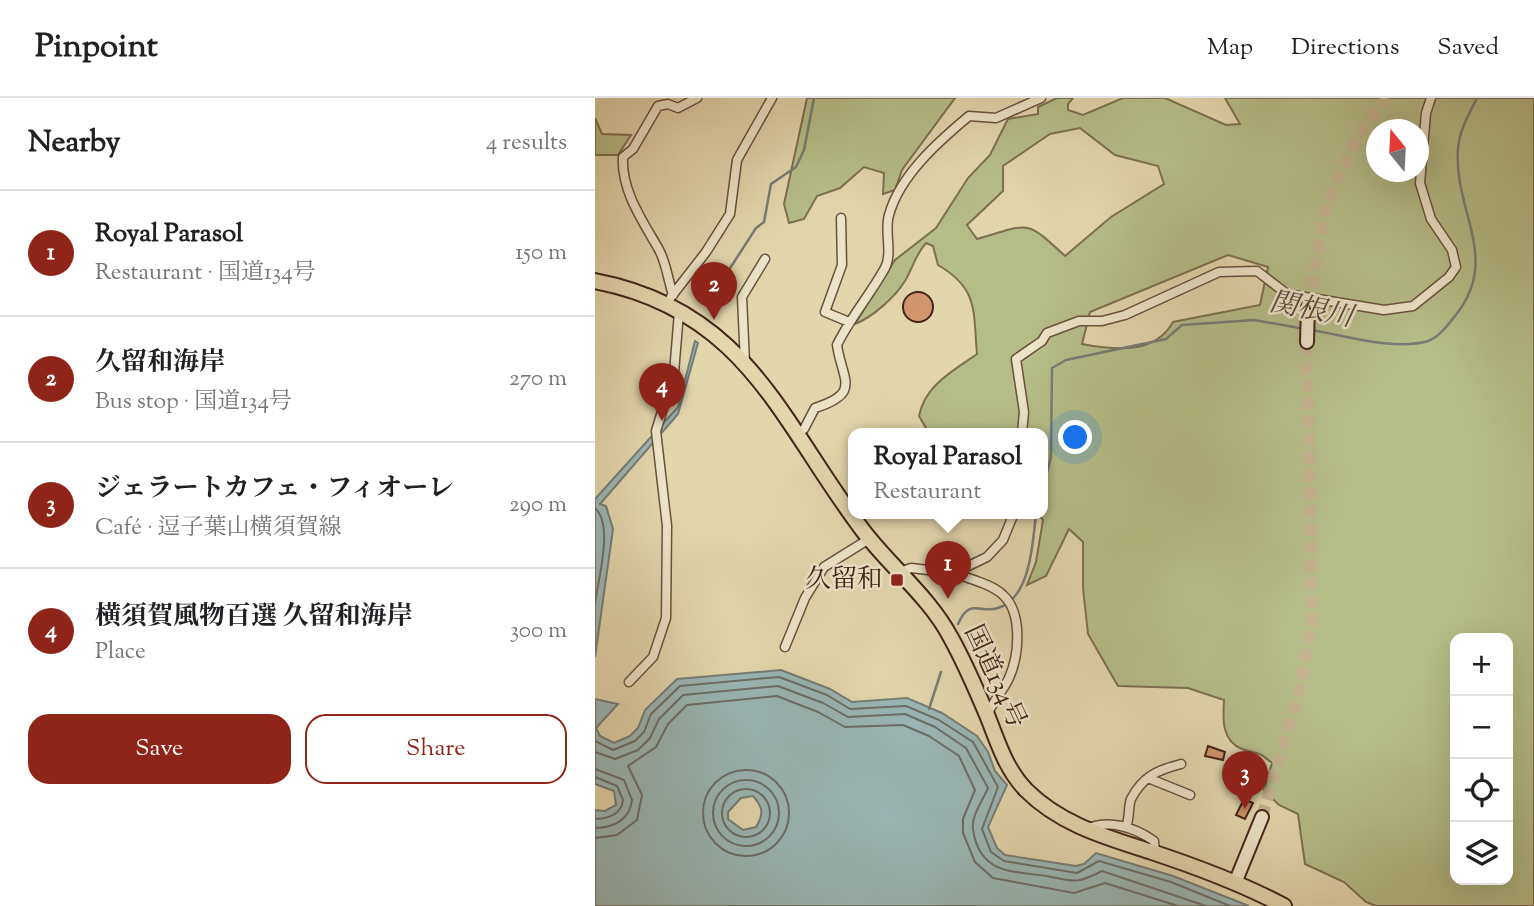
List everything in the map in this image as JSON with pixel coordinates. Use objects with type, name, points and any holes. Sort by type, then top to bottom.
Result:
[{"type":"highway","name":"国道134号","points":[[595,281],[673,304],[745,363],[773,395],[848,508]]},
{"type":"highway","name":"国道134号","points":[[856,519],[869,539],[900,572],[950,635],[1004,759],[1017,780],[1054,814],[1086,829],[1235,883],[1284,906]]},
{"type":"main road","points":[[1307,342],[1308,305]]},
{"type":"main road","points":[[1235,883],[1262,817]]},
{"type":"street","points":[[629,682],[653,657],[666,618],[667,526],[656,431],[674,373],[673,304],[659,250],[643,227],[621,172],[623,157],[633,149],[658,106],[668,104],[678,108],[697,98]]},
{"type":"street","points":[[673,304],[730,214],[737,160],[772,98]]},
{"type":"street","points":[[798,433],[804,429],[815,408],[837,400],[845,390],[846,369],[837,345],[884,269],[889,213],[902,188],[933,148],[969,116],[996,118],[1041,98]]},
{"type":"street","points":[[1022,428],[1024,412],[1016,359],[1042,341],[1047,333],[1079,321],[1102,321],[1125,315],[1219,272],[1257,271],[1287,294],[1384,310],[1413,306],[1449,278],[1456,267],[1455,257],[1431,219],[1420,183],[1426,113],[1431,98]]},
{"type":"street","points":[[841,218],[842,265],[825,313],[849,322]]},
{"type":"street","points":[[745,363],[742,297],[765,259]]},
{"type":"street","points":[[954,573],[995,551],[1011,519]]},
{"type":"street","points":[[785,647],[805,598],[824,567],[869,539]]},
{"type":"street","points":[[900,572],[911,568],[954,573],[1005,596],[1012,607],[1016,626],[1016,654],[1009,678],[987,716]]},
{"type":"street","points":[[1126,827],[1131,817],[1130,801],[1153,771],[1181,764]]},
{"type":"street","points":[[1148,778],[1190,795]]},
{"type":"street","points":[[1086,829],[1100,823],[1126,827],[1154,841],[1154,853]]},
{"type":"green space","points":[[807,98],[955,98],[902,170],[895,190],[883,194],[884,173],[864,167],[840,188],[817,196],[804,219],[789,223],[784,204]]},
{"type":"green space","points":[[1057,98],[1073,98],[1068,104],[1068,110],[1083,115],[1123,98],[1165,98],[1226,125],[1240,124],[1225,98],[1534,98],[1534,906],[1376,906],[1366,902],[1344,882],[1305,864],[1298,814],[1279,805],[1264,790],[1272,763],[1260,754],[1242,749],[1230,740],[1225,728],[1224,700],[1188,688],[1118,686],[1088,634],[1083,588],[1083,542],[1069,529],[1046,576],[1027,585],[1036,562],[1042,519],[1048,519],[1048,428],[926,428],[919,416],[922,405],[934,387],[977,354],[974,313],[967,292],[961,283],[938,265],[933,246],[926,243],[905,281],[890,300],[869,317],[855,324],[895,260],[936,228],[968,178],[990,155],[1008,119],[1038,114],[1038,107]],"holes":[[[1080,128],[1115,155],[1158,166],[1164,184],[1111,217],[1065,256],[1033,230],[1017,228],[977,239],[967,225],[1003,191],[1003,166],[1050,134]],[[1228,255],[1268,267],[1260,305],[1173,322],[1156,340],[1133,348],[1082,344],[1090,312]]]},
{"type":"green space","points":[[595,118],[602,134],[631,135],[618,155],[595,155]]},
{"type":"water","points":[[695,341],[698,343],[678,414],[600,504],[606,506],[613,529],[595,657],[595,499],[678,407]]},
{"type":"water","points":[[781,670],[830,689],[852,702],[907,698],[942,713],[977,736],[988,752],[995,771],[1007,785],[988,827],[997,848],[1005,855],[1076,866],[1084,864],[1096,853],[1173,876],[1249,906],[595,906],[595,810],[605,811],[616,805],[614,791],[595,784],[595,699],[618,704],[596,728],[600,736],[614,743],[630,736],[638,728],[645,710],[677,679]],"holes":[[[753,796],[761,811],[756,827],[743,830],[728,819],[728,812],[741,798]]]},
{"type":"building","points":[[918,292],[929,296],[933,307],[929,318],[918,322],[907,318],[903,307],[907,296]]},
{"type":"building","points":[[1208,746],[1225,752],[1223,760],[1205,756]]},
{"type":"building","points":[[1244,799],[1253,803],[1245,819],[1236,815]]},
{"type":"waterway","points":[[714,293],[756,228],[764,222],[771,184],[796,167],[804,150],[814,98]]},
{"type":"waterway","name":"関根川","points":[[1311,330],[1369,341],[1415,344],[1435,337],[1455,316],[1468,295],[1475,274],[1472,234],[1458,171],[1458,148],[1463,128],[1477,98]]},
{"type":"waterway","name":"関根川","points":[[1048,469],[1051,457],[1052,368],[1066,360],[1166,339],[1182,325],[1254,320],[1305,329]]},
{"type":"waterway","name":"関根川","points":[[958,624],[967,611],[975,608],[998,608],[1009,602],[1017,593],[1028,567],[1035,519]]},
{"type":"waterway","name":"関根川","points":[[929,709],[941,672]]},
{"type":"tunnel","points":[[1308,305],[1327,202],[1358,135],[1388,98]]},
{"type":"tunnel","points":[[1262,817],[1300,689],[1312,622],[1307,342]]},
{"type":"place","name":"久留和海岸","points":[[714,320]]},
{"type":"place","name":"横須賀風物百選 久留和海岸","points":[[662,421]]},
{"type":"place","name":"久留和","points":[[897,580]]},
{"type":"place","name":"Royal Parasol","points":[[948,599]]},
{"type":"place","name":"ジェラートカフェ・フィオーレ","points":[[1245,809]]}]
